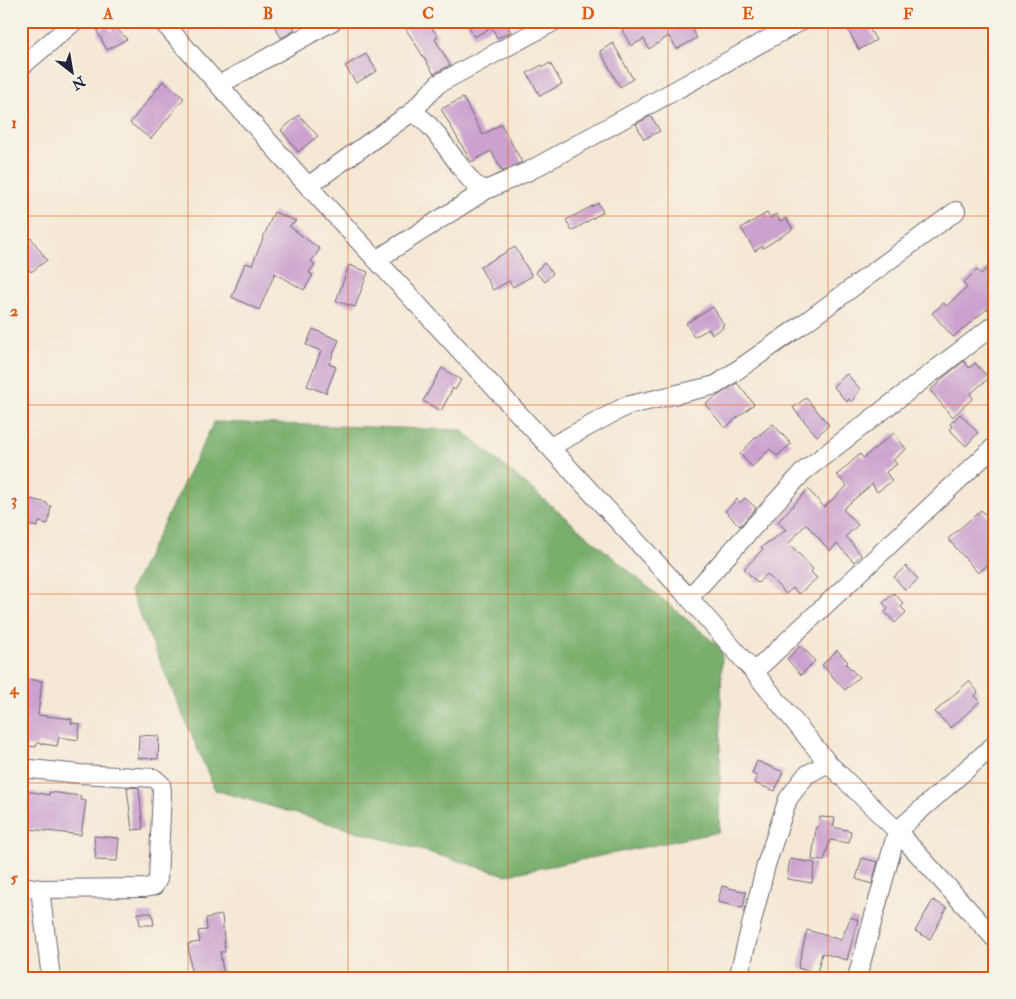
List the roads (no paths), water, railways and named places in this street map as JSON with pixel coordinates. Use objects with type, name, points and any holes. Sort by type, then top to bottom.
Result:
[{"type":"street","points":[[21,67],[74,21]]},
{"type":"street","points":[[162,21],[308,186],[689,598],[754,672],[828,763],[897,831],[995,939]]},
{"type":"street","points":[[219,85],[333,21]]},
{"type":"street","points":[[308,186],[412,112],[438,84],[555,21]]},
{"type":"street","points":[[376,260],[486,190],[529,171],[801,21]]},
{"type":"street","points":[[412,112],[424,120],[435,132],[475,185],[486,190]]},
{"type":"street","points":[[550,447],[626,406],[716,385],[811,318],[956,211]]},
{"type":"street","points":[[689,598],[804,471],[995,324]]},
{"type":"street","points":[[754,672],[995,446]]},
{"type":"street","points":[[857,978],[897,831],[995,744]]},
{"type":"street","points":[[738,978],[766,865],[788,799],[806,775],[828,763]]},
{"type":"street","points":[[21,768],[80,774],[154,778],[161,784],[162,792],[158,879],[154,886],[144,888],[40,889],[21,886]]},
{"type":"street","points":[[40,889],[51,978]]}]
